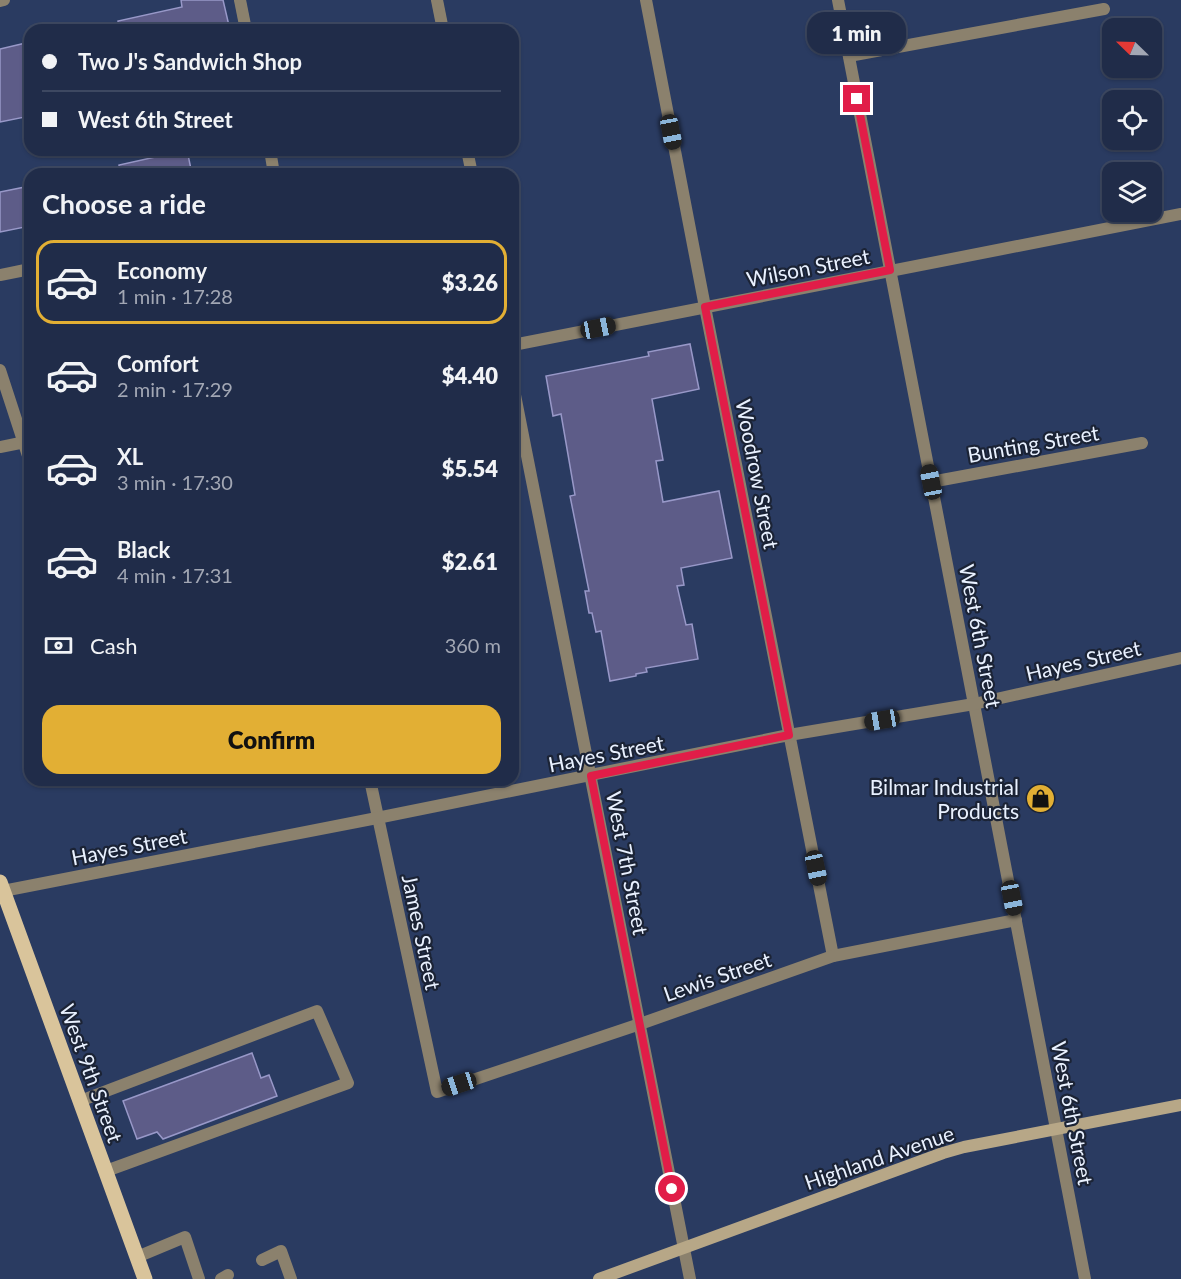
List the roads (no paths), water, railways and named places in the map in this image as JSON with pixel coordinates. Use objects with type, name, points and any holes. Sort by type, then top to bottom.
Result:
[{"type":"main road","name":"West 9th Street","points":[[2,886],[145,1279]]},
{"type":"main road","name":"Highland Avenue","points":[[599,1279],[943,1153],[1181,1105]]},
{"type":"street","points":[[240,0],[245,24]]},
{"type":"street","points":[[437,0],[442,24]]},
{"type":"street","name":"Woodrow Street","points":[[646,0],[833,956]]},
{"type":"street","name":"West 6th Street","points":[[838,0],[1085,1279]]},
{"type":"street","points":[[849,56],[1104,9]]},
{"type":"street","name":"Wilson Street","points":[[519,344],[1181,214]]},
{"type":"street","points":[[0,275],[24,270]]},
{"type":"street","points":[[0,370],[24,434]]},
{"type":"street","name":"West 7th Street","points":[[519,415],[690,1279]]},
{"type":"street","points":[[0,447],[24,443]]},
{"type":"street","name":"Bunting Street","points":[[931,482],[1142,443]]},
{"type":"street","name":"Hayes Street","points":[[2,886],[377,818],[789,735],[974,704],[1181,658]]},
{"type":"street","name":"James Street","points":[[371,786],[437,1092]]},
{"type":"street","name":"Lewis Street","points":[[437,1092],[833,956],[1016,920]]},
{"type":"street","points":[[80,1101],[316,1011],[348,1083],[106,1171]]},
{"type":"street","points":[[137,1257],[185,1237],[199,1279]]},
{"type":"street","points":[[262,1260],[281,1251],[291,1279]]},
{"type":"place","name":"Bilmar Industrial Products","points":[[1040,798]]}]
